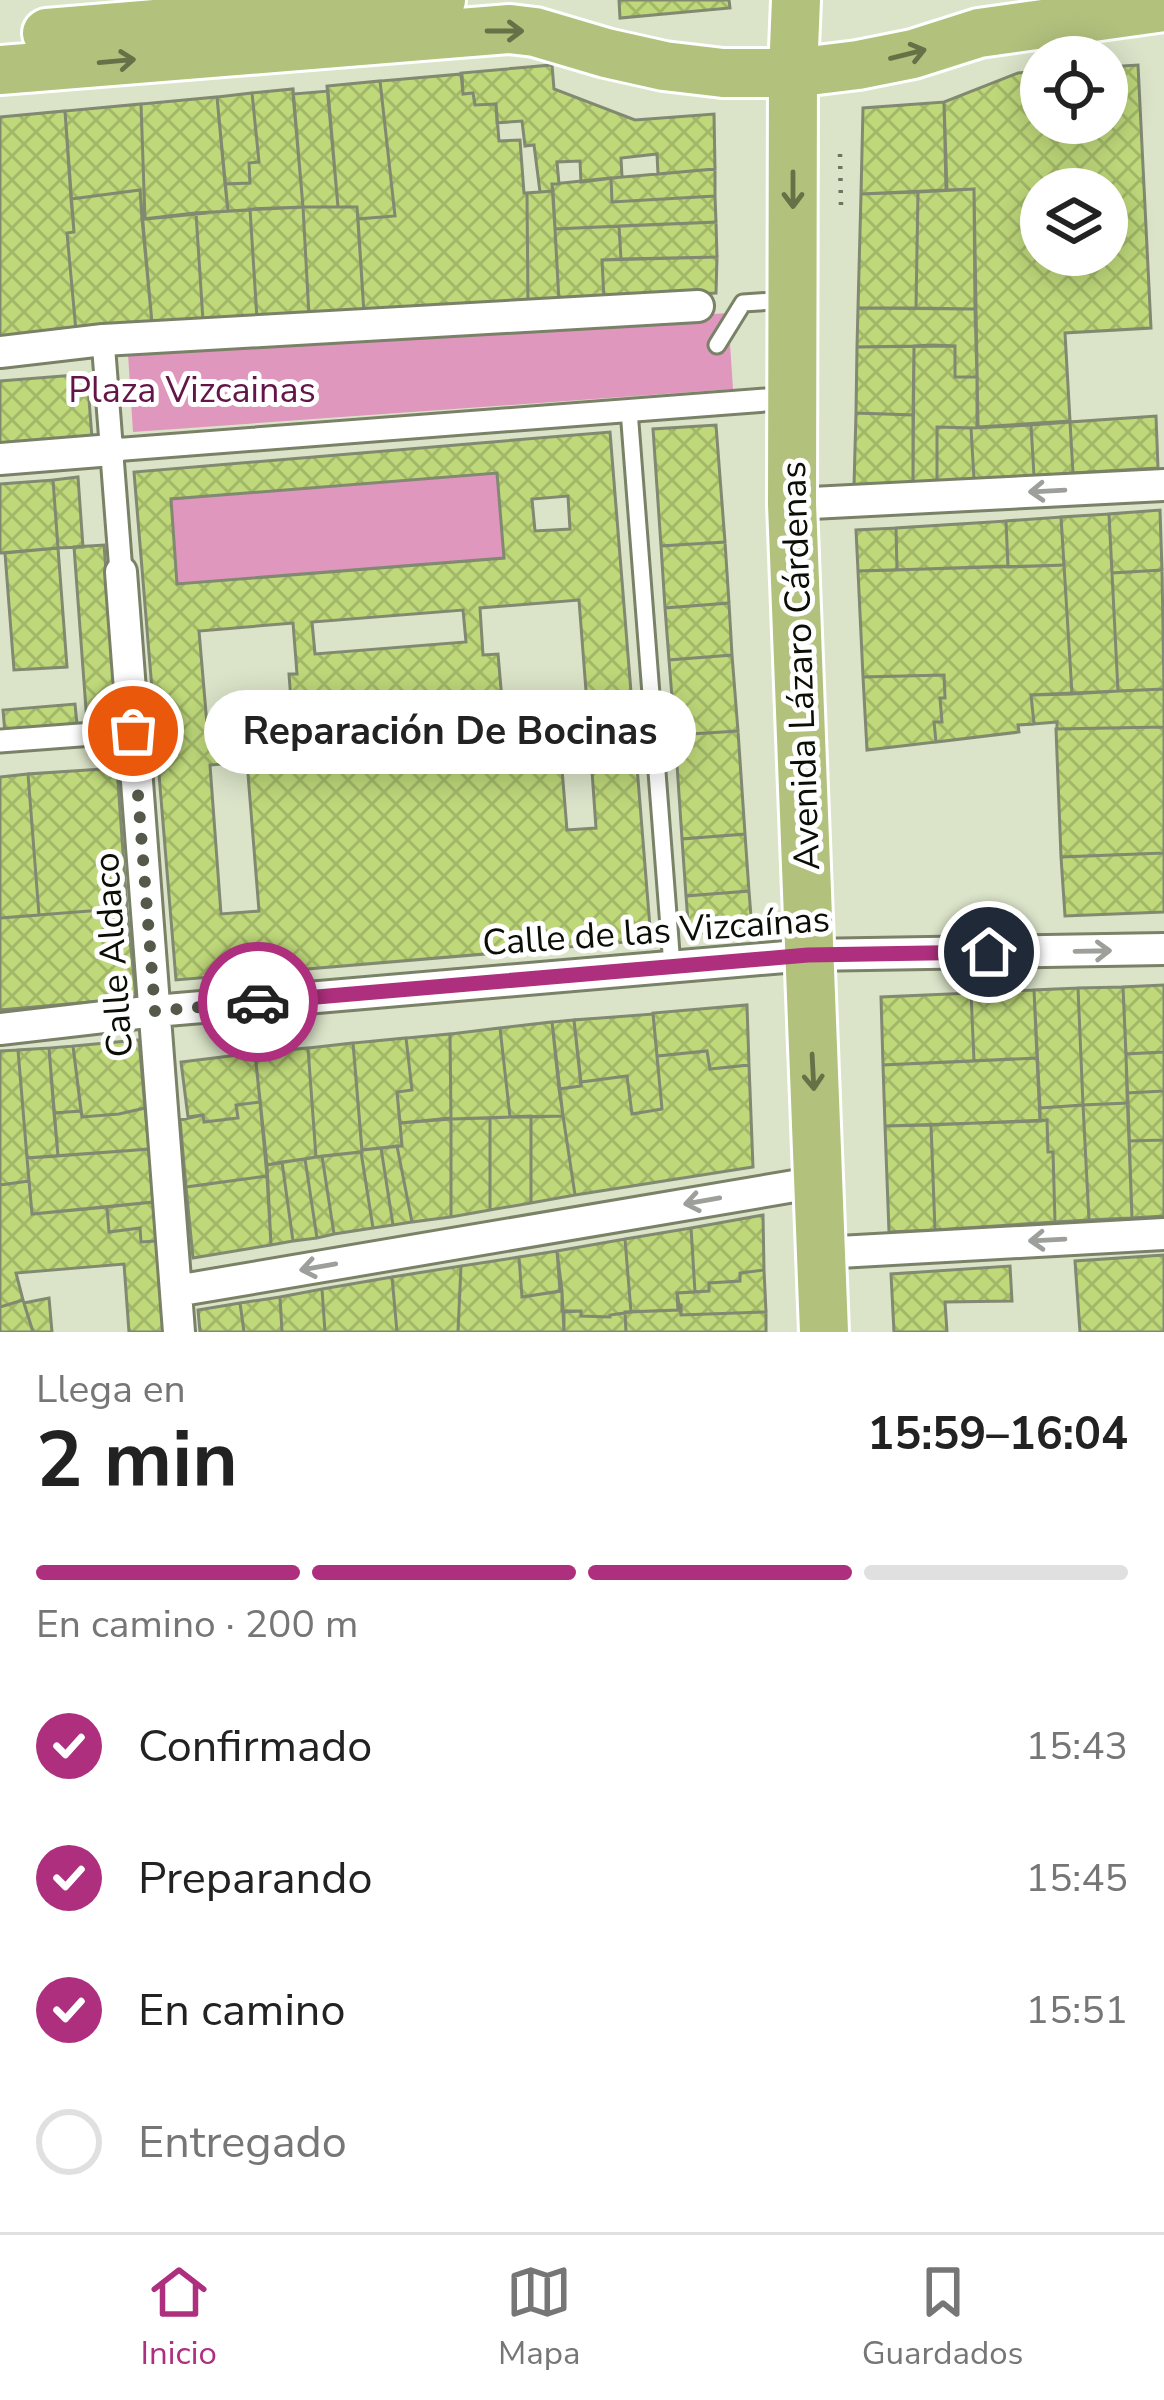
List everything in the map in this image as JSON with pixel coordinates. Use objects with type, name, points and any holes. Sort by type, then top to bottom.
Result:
[{"type":"main road","name":"Avenida Lázaro Cárdenas","points":[[796,0],[792,504],[824,1332]]},
{"type":"main road","points":[[0,37],[130,13],[418,1]]},
{"type":"main road","points":[[0,70],[510,29],[664,66],[723,73],[793,73],[913,54],[979,34],[1164,7]]},
{"type":"street","points":[[0,352],[103,340],[698,306]]},
{"type":"street","points":[[103,340],[121,572]]},
{"type":"street","points":[[0,459],[792,398]]},
{"type":"street","points":[[792,504],[1164,484]]},
{"type":"street","name":"Calle Aldaco","points":[[121,572],[179,1332]]},
{"type":"street","points":[[0,741],[133,731]]},
{"type":"street","name":"Calle de las Vizcaínas","points":[[0,1029],[155,1011],[808,955],[1164,950]]},
{"type":"street","points":[[176,1291],[818,1182]]},
{"type":"street","points":[[821,1253],[1164,1234]]},
{"type":"lane","points":[[718,345],[743,303],[792,300]]},
{"type":"lane","points":[[629,410],[672,966]]},
{"type":"path","points":[[840,154],[841,206]]},
{"type":"green space","name":"Plaza Vizcainas","points":[[728,313],[733,389],[133,432],[128,354]]},
{"type":"green space","points":[[497,473],[504,558],[177,584],[171,499]]},
{"type":"building","points":[[619,0],[729,0],[730,8],[620,18]]},
{"type":"building","points":[[552,65],[554,89],[635,120],[714,114],[715,169],[658,174],[657,154],[621,158],[622,177],[581,182],[580,161],[557,162],[559,184],[552,184],[553,191],[540,192],[534,145],[525,146],[522,121],[497,123],[496,104],[475,105],[473,93],[463,94],[461,73]]},
{"type":"building","points":[[1138,65],[1151,328],[1065,333],[1070,421],[978,427],[974,189],[947,190],[944,102],[1018,73],[1020,144],[1128,144],[1128,66]]},
{"type":"building","points":[[462,74],[463,94],[473,93],[475,105],[496,104],[499,141],[520,140],[527,193],[528,304],[364,313],[358,219],[395,216],[380,81]]},
{"type":"building","points":[[380,81],[395,216],[358,219],[357,207],[338,207],[327,86]]},
{"type":"building","points":[[293,89],[303,207],[228,211],[225,184],[250,183],[249,163],[259,162],[252,93]]},
{"type":"building","points":[[328,91],[338,207],[303,207],[293,94]]},
{"type":"building","points":[[252,93],[259,162],[249,163],[250,183],[225,184],[217,97]]},
{"type":"building","points":[[217,97],[228,211],[145,219],[141,104]]},
{"type":"building","points":[[944,102],[946,190],[861,194],[863,108]]},
{"type":"building","points":[[141,104],[145,219],[140,190],[71,199],[65,111]]},
{"type":"building","points":[[65,111],[74,232],[67,233],[76,331],[0,339],[0,117]]},
{"type":"building","points":[[715,169],[715,196],[612,202],[611,178]]},
{"type":"building","points":[[611,178],[612,202],[715,196],[716,222],[555,229],[552,184]]},
{"type":"building","points":[[974,189],[975,309],[916,308],[918,192]]},
{"type":"building","points":[[140,190],[152,323],[76,331],[67,233],[74,232],[71,199]]},
{"type":"building","points":[[553,191],[559,302],[528,304],[527,193]]},
{"type":"building","points":[[918,192],[916,308],[858,308],[861,194]]},
{"type":"building","points":[[303,207],[357,207],[364,313],[309,316]]},
{"type":"building","points":[[303,207],[309,316],[257,319],[250,209]]},
{"type":"building","points":[[250,210],[257,318],[203,321],[196,213]]},
{"type":"building","points":[[196,213],[203,321],[152,323],[142,219]]},
{"type":"building","points":[[716,222],[717,257],[621,259],[619,226]]},
{"type":"building","points":[[619,226],[621,259],[602,260],[604,299],[559,302],[555,229]]},
{"type":"building","points":[[717,257],[716,293],[604,299],[602,260]]},
{"type":"building","points":[[858,308],[975,309],[977,377],[955,377],[955,346],[857,347]]},
{"type":"building","points":[[914,346],[955,346],[955,377],[977,377],[977,428],[937,427],[937,482],[913,483]]},
{"type":"building","points":[[914,346],[913,415],[856,413],[857,347]]},
{"type":"building","points":[[87,374],[92,438],[0,446],[0,381]]},
{"type":"building","points":[[856,413],[913,415],[913,483],[854,486]]},
{"type":"building","points":[[1156,416],[1158,468],[1073,473],[1070,422]]},
{"type":"building","points":[[1070,422],[1073,473],[1034,476],[1031,425]]},
{"type":"building","points":[[716,425],[725,542],[661,546],[653,429]]},
{"type":"building","points":[[1031,425],[1034,476],[974,479],[971,428]]},
{"type":"building","points":[[937,427],[971,428],[974,479],[937,482]]},
{"type":"building","points":[[610,432],[651,940],[176,980],[134,472]],"holes":[[[497,473],[504,558],[177,584],[171,499]],[[568,496],[570,529],[535,531],[532,499]],[[579,600],[588,717],[504,723],[498,654],[483,655],[480,608]],[[463,610],[466,642],[315,654],[312,622]],[[293,623],[297,674],[289,674],[294,741],[209,748],[199,631]],[[590,743],[596,828],[567,830],[560,745]],[[247,762],[259,911],[221,914],[210,765]]]},
{"type":"building","points":[[78,477],[83,547],[58,548],[53,480]]},
{"type":"building","points":[[53,480],[58,548],[0,553],[0,484]]},
{"type":"building","points":[[1160,510],[1162,570],[1112,573],[1109,514]]},
{"type":"building","points":[[1109,514],[1118,691],[1072,694],[1061,517]]},
{"type":"building","points":[[1061,517],[1064,565],[1008,567],[1006,521]]},
{"type":"building","points":[[1006,521],[1008,566],[897,570],[896,528]]},
{"type":"building","points":[[896,528],[897,570],[858,571],[856,530]]},
{"type":"building","points":[[725,542],[729,603],[665,608],[661,546]]},
{"type":"building","points":[[104,545],[118,724],[5,733],[3,710],[75,704],[77,724],[87,723],[74,547]]},
{"type":"building","points":[[58,548],[67,667],[14,670],[5,553]]},
{"type":"building","points":[[1064,565],[1072,694],[1031,695],[1034,724],[1018,725],[1019,732],[936,742],[934,722],[942,722],[944,675],[863,677],[858,571]]},
{"type":"building","points":[[1162,570],[1164,689],[1118,691],[1112,573]]},
{"type":"building","points":[[729,603],[732,655],[669,660],[665,608]]},
{"type":"building","points":[[732,655],[738,731],[675,735],[669,660]]},
{"type":"building","points":[[944,675],[942,722],[934,722],[936,742],[867,750],[863,677]]},
{"type":"building","points":[[1164,689],[1164,727],[1057,729],[1057,722],[1034,724],[1031,695]]},
{"type":"building","points":[[1164,727],[1164,853],[1061,857],[1056,729]]},
{"type":"building","points":[[738,731],[745,834],[682,839],[675,735]]},
{"type":"building","points":[[117,768],[127,908],[39,915],[28,774]]},
{"type":"building","points":[[28,774],[39,915],[0,918],[0,777]]},
{"type":"building","points":[[745,834],[749,891],[686,896],[682,839]]},
{"type":"building","points":[[1164,853],[1164,912],[1065,916],[1061,857]]},
{"type":"building","points":[[749,891],[752,929],[689,934],[686,896]]},
{"type":"building","points":[[127,908],[136,998],[0,1010],[0,918]]},
{"type":"building","points":[[1164,985],[1164,1052],[1126,1054],[1123,987]]},
{"type":"building","points":[[1123,987],[1128,1103],[1083,1105],[1078,988]]},
{"type":"building","points":[[1078,988],[1083,1105],[1040,1108],[1034,990]]},
{"type":"building","points":[[1034,990],[1037,1058],[974,1061],[971,993]]},
{"type":"building","points":[[971,993],[974,1061],[883,1065],[881,997]]},
{"type":"building","points":[[747,1005],[749,1065],[710,1069],[707,1051],[657,1056],[653,1013]]},
{"type":"building","points":[[653,1014],[662,1109],[632,1114],[627,1076],[581,1082],[574,1020]]},
{"type":"building","points":[[574,1020],[581,1086],[559,1089],[552,1022]]},
{"type":"building","points":[[552,1022],[563,1116],[510,1117],[500,1028]]},
{"type":"building","points":[[500,1028],[510,1117],[451,1119],[450,1034]]},
{"type":"building","points":[[450,1034],[451,1118],[400,1123],[397,1092],[412,1090],[406,1038]]},
{"type":"building","points":[[406,1038],[412,1090],[397,1092],[402,1146],[362,1150],[353,1043]]},
{"type":"building","points":[[139,1040],[145,1108],[82,1117],[73,1046]]},
{"type":"building","points":[[353,1043],[362,1152],[316,1157],[308,1048]]},
{"type":"building","points":[[73,1046],[81,1111],[54,1113],[49,1048]]},
{"type":"building","points":[[49,1048],[58,1156],[27,1158],[18,1050]]},
{"type":"building","points":[[308,1048],[316,1157],[267,1165],[255,1053]]},
{"type":"building","points":[[18,1050],[29,1181],[0,1185],[0,1051]]},
{"type":"building","points":[[707,1051],[710,1069],[749,1065],[753,1167],[575,1195],[559,1089],[627,1076],[632,1114],[662,1109],[657,1056]]},
{"type":"building","points":[[1164,1052],[1164,1091],[1127,1093],[1126,1054]]},
{"type":"building","points":[[255,1053],[260,1102],[236,1105],[238,1118],[204,1122],[203,1115],[188,1117],[181,1062]]},
{"type":"building","points":[[1037,1058],[1040,1121],[885,1126],[883,1065]]},
{"type":"building","points":[[1164,1091],[1164,1140],[1129,1141],[1127,1093]]},
{"type":"building","points":[[260,1102],[267,1176],[186,1187],[180,1120],[203,1115],[204,1122],[238,1118],[236,1105]]},
{"type":"building","points":[[1128,1103],[1132,1218],[1089,1220],[1083,1105]]},
{"type":"building","points":[[1083,1105],[1089,1220],[1055,1222],[1053,1152],[1048,1152],[1047,1120],[1040,1121],[1040,1108]]},
{"type":"building","points":[[145,1108],[149,1149],[58,1156],[54,1113],[81,1111],[82,1117]]},
{"type":"building","points":[[531,1116],[531,1203],[490,1210],[490,1118]]},
{"type":"building","points":[[563,1116],[575,1195],[531,1203],[531,1117]]},
{"type":"building","points":[[490,1118],[490,1210],[451,1217],[451,1119]]},
{"type":"building","points":[[451,1119],[451,1217],[412,1222],[397,1146],[402,1146],[400,1123]]},
{"type":"building","points":[[1047,1120],[1055,1222],[935,1230],[931,1125]]},
{"type":"building","points":[[931,1125],[935,1230],[889,1232],[885,1126]]},
{"type":"building","points":[[1164,1140],[1164,1216],[1132,1218],[1129,1141]]},
{"type":"building","points":[[397,1146],[412,1222],[393,1225],[381,1148]]},
{"type":"building","points":[[381,1148],[393,1225],[373,1228],[361,1152]]},
{"type":"building","points":[[149,1149],[153,1202],[32,1214],[27,1158]]},
{"type":"building","points":[[361,1152],[373,1228],[334,1234],[322,1156]]},
{"type":"building","points":[[322,1156],[334,1234],[317,1238],[305,1159]]},
{"type":"building","points":[[305,1159],[317,1238],[293,1241],[282,1162]]},
{"type":"building","points":[[282,1162],[293,1241],[271,1245],[267,1165]]},
{"type":"building","points":[[267,1176],[271,1245],[193,1258],[186,1187]]},
{"type":"building","points":[[29,1181],[32,1214],[107,1207],[109,1232],[140,1228],[141,1242],[156,1241],[165,1332],[129,1332],[124,1264],[16,1273],[23,1300],[0,1307],[0,1185]]},
{"type":"building","points":[[153,1202],[156,1241],[141,1242],[140,1228],[109,1232],[107,1207]]},
{"type":"building","points":[[763,1215],[764,1270],[740,1273],[740,1281],[709,1283],[709,1291],[695,1292],[691,1228]]},
{"type":"building","points":[[691,1228],[695,1292],[677,1293],[678,1310],[631,1312],[625,1239]]},
{"type":"building","points":[[625,1239],[631,1312],[610,1317],[562,1311],[557,1251]]},
{"type":"building","points":[[557,1251],[560,1291],[522,1297],[519,1257]]},
{"type":"building","points":[[1164,1255],[1164,1332],[1080,1332],[1075,1261]]},
{"type":"building","points":[[519,1257],[522,1297],[562,1291],[564,1332],[458,1332],[461,1266]]},
{"type":"building","points":[[461,1266],[458,1332],[397,1332],[392,1277]]},
{"type":"building","points":[[1010,1266],[1012,1301],[945,1302],[947,1332],[894,1332],[891,1274]]},
{"type":"building","points":[[764,1270],[766,1312],[681,1315],[677,1293],[709,1291],[709,1283],[740,1281],[740,1273]]},
{"type":"building","points":[[392,1277],[397,1332],[325,1332],[322,1289]]},
{"type":"building","points":[[322,1289],[325,1332],[282,1332],[280,1297]]},
{"type":"building","points":[[280,1297],[282,1332],[244,1332],[240,1303]]},
{"type":"building","points":[[49,1298],[52,1332],[33,1332],[24,1303]]},
{"type":"building","points":[[23,1300],[33,1332],[0,1332],[0,1307]]},
{"type":"building","points":[[240,1303],[244,1332],[200,1332],[198,1310]]},
{"type":"building","points":[[678,1305],[681,1315],[766,1312],[766,1332],[626,1332],[625,1312],[678,1310]]},
{"type":"building","points":[[581,1311],[581,1316],[625,1313],[626,1332],[564,1332],[564,1312]]},
{"type":"way so far","points":[[133,731],[155,1011],[258,1002]]},
{"type":"place","name":"Reparación De Bocinas","points":[[133,731]]},
{"type":"route","points":[[258,1002],[808,955],[989,952]]}]
